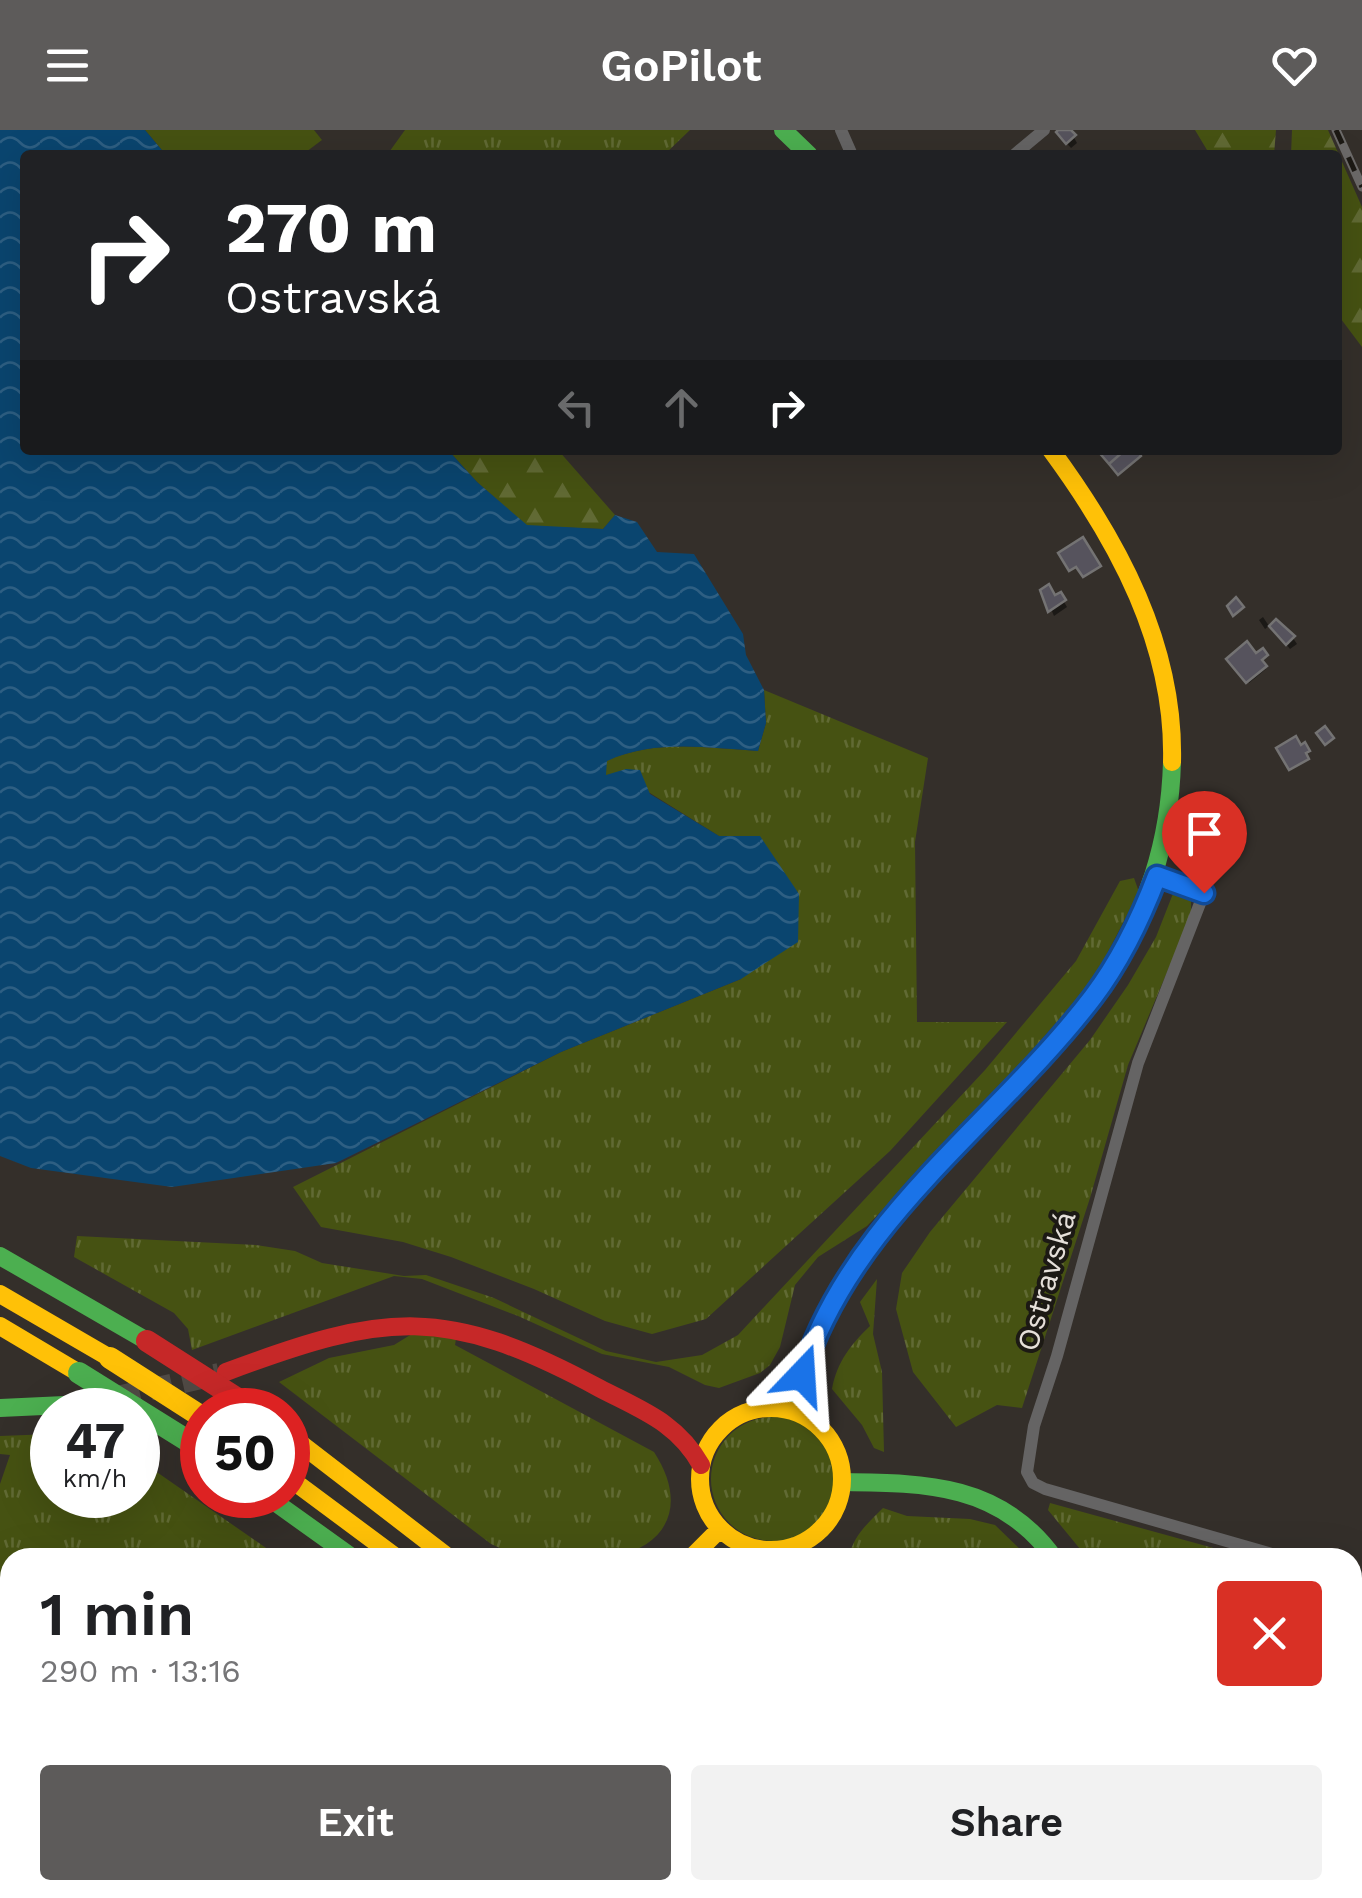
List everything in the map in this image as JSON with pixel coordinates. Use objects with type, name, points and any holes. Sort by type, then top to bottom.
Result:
[{"type":"main road","points":[[783,130],[804,150]]},
{"type":"main road","points":[[791,1410],[812,1341],[852,1270],[904,1204],[1096,994],[1130,939],[1157,876],[1172,802],[1170,712],[1162,672],[1139,598],[1121,558],[1054,455]]},
{"type":"main road","points":[[0,1256],[219,1388]]},
{"type":"main road","points":[[0,1294],[180,1403]]},
{"type":"main road","points":[[226,1372],[289,1347],[357,1330],[421,1322],[462,1328],[502,1339],[565,1368],[686,1439],[701,1465]]},
{"type":"main road","points":[[0,1326],[180,1436]]},
{"type":"main road","points":[[0,1408],[30,1407]]},
{"type":"main road","points":[[754,1548],[737,1542],[720,1529],[704,1504],[700,1485],[701,1465],[711,1441],[728,1421],[752,1410],[791,1410],[810,1418],[826,1432],[837,1451],[841,1495],[830,1520],[804,1548]]},
{"type":"main road","points":[[310,1451],[436,1548]]},
{"type":"main road","points":[[842,1482],[937,1486],[1001,1506],[1030,1527],[1046,1548]]},
{"type":"main road","points":[[310,1493],[383,1548]]},
{"type":"main road","points":[[297,1518],[340,1548]]},
{"type":"main road","points":[[700,1548],[720,1529]]},
{"type":"street","points":[[1020,150],[1044,130]]},
{"type":"street","name":"Ostravská","points":[[1157,876],[1204,893],[1138,1063],[1034,1426],[1026,1472],[1033,1483],[1045,1489],[1251,1548]]},
{"type":"green space","points":[[145,130],[314,130],[322,140],[309,150],[162,150]]},
{"type":"green space","points":[[405,130],[690,130],[669,150],[391,150]]},
{"type":"green space","points":[[1195,130],[1276,130],[1274,150],[1207,150]]},
{"type":"green space","points":[[1292,130],[1328,130],[1337,150],[1291,150]]},
{"type":"green space","points":[[1342,162],[1362,207],[1362,347],[1342,320]]},
{"type":"green space","points":[[453,455],[562,455],[615,515],[603,529],[527,526]]},
{"type":"green space","points":[[764,690],[928,758],[915,842],[917,1022],[1007,1022],[890,1151],[706,1319],[652,1334],[605,1321],[451,1257],[403,1242],[321,1227],[293,1187],[561,1052],[741,979],[760,836],[719,836],[650,793],[606,776],[606,761],[662,747],[758,751],[766,723]]},
{"type":"green space","points":[[1134,878],[1139,892],[1093,981],[991,1097],[867,1226],[818,1257],[795,1285],[780,1347],[770,1365],[760,1373],[719,1388],[669,1367],[602,1354],[422,1279],[394,1276],[192,1350],[188,1329],[174,1313],[74,1257],[77,1236],[256,1245],[295,1251],[322,1263],[404,1276],[426,1275],[494,1298],[606,1351],[656,1362],[702,1355],[738,1335],[985,1070],[1076,961],[1120,881]]},
{"type":"green space","points":[[1174,891],[1191,901],[1191,915],[1128,1065],[1022,1408],[997,1405],[956,1427],[913,1372],[896,1309],[902,1273],[930,1232],[1090,1040],[1156,937]]},
{"type":"green space","points":[[877,1279],[873,1334],[882,1372],[884,1452],[874,1448],[862,1425],[832,1389],[846,1354],[870,1326],[860,1302]]},
{"type":"green space","points":[[420,1329],[457,1333],[455,1345],[654,1452],[669,1487],[668,1518],[661,1531],[639,1548],[500,1548],[491,1544],[310,1406],[310,1388],[287,1388],[279,1382],[329,1358],[394,1345]]},
{"type":"green space","points":[[773,1417],[797,1422],[817,1435],[830,1455],[835,1479],[830,1503],[817,1523],[797,1536],[773,1541],[749,1536],[729,1523],[716,1503],[711,1479],[716,1455],[729,1435],[749,1422]]},
{"type":"green space","points":[[30,1435],[30,1518],[160,1518],[160,1474],[180,1488],[180,1518],[223,1518],[266,1548],[0,1548],[0,1484],[10,1455],[0,1454],[0,1436]]},
{"type":"green space","points":[[1050,1503],[1213,1548],[1079,1548],[1048,1510]]},
{"type":"green space","points":[[883,1508],[907,1516],[970,1519],[995,1525],[1019,1548],[852,1548]]},
{"type":"water","points":[[0,130],[145,130],[162,150],[20,150],[20,455],[453,455],[527,525],[603,529],[615,515],[637,522],[657,552],[694,554],[743,634],[746,655],[764,690],[766,723],[758,751],[662,747],[607,761],[606,775],[626,769],[640,770],[650,794],[719,836],[760,836],[799,894],[798,942],[741,979],[561,1052],[336,1163],[172,1187],[31,1168],[0,1156]]},
{"type":"building","points":[[1058,130],[1071,130],[1076,135],[1066,144]]},
{"type":"building","points":[[1101,455],[1119,455],[1109,464]]},
{"type":"building","points":[[1119,455],[1141,456],[1118,475],[1109,464]]},
{"type":"building","points":[[1083,537],[1101,566],[1083,577],[1076,567],[1069,571],[1058,553]]},
{"type":"building","points":[[1049,584],[1055,595],[1061,592],[1066,600],[1048,612],[1040,590]]},
{"type":"building","points":[[1236,597],[1244,607],[1233,616],[1227,606]]},
{"type":"building","points":[[1276,619],[1295,636],[1286,645],[1269,626]]},
{"type":"building","points":[[1247,641],[1256,653],[1263,648],[1268,655],[1262,660],[1267,666],[1246,683],[1226,659]]},
{"type":"building","points":[[1325,726],[1334,738],[1325,745],[1316,733]]},
{"type":"building","points":[[1296,736],[1301,745],[1305,742],[1309,759],[1289,770],[1276,748]]},
{"type":"tunnel","points":[[157,1388],[219,1374]]},
{"type":"railway","points":[[1336,130],[1362,187]]},
{"type":"traffic: fast","points":[[783,130],[804,150]]},
{"type":"traffic: fast","points":[[791,1410],[824,1316],[879,1234],[1043,1055],[1092,994],[1132,927],[1160,851],[1172,762]]},
{"type":"traffic: fast","points":[[0,1256],[147,1341]]},
{"type":"traffic: fast","points":[[79,1373],[180,1436]]},
{"type":"traffic: fast","points":[[0,1408],[30,1407]]},
{"type":"traffic: fast","points":[[843,1482],[904,1484],[960,1493],[1010,1515],[1045,1548]]},
{"type":"traffic: fast","points":[[297,1518],[339,1548]]},
{"type":"traffic: slow","points":[[1055,455],[1099,521],[1138,596],[1164,677],[1172,762]]},
{"type":"traffic: slow","points":[[0,1294],[110,1358]]},
{"type":"traffic: slow","points":[[0,1326],[79,1373]]},
{"type":"traffic: slow","points":[[110,1358],[180,1403]]},
{"type":"traffic: slow","points":[[754,1548],[721,1529],[712,1519],[701,1493],[705,1452],[731,1420],[757,1409],[798,1413],[830,1439],[841,1465],[842,1479]]},
{"type":"traffic: slow","points":[[310,1451],[436,1548]]},
{"type":"traffic: slow","points":[[788,1548],[811,1538],[830,1519],[841,1493],[842,1479]]},
{"type":"traffic: slow","points":[[310,1493],[384,1548]]},
{"type":"traffic: slow","points":[[701,1548],[720,1529]]},
{"type":"traffic: jam","points":[[226,1372],[330,1338],[374,1329],[415,1326],[455,1331],[498,1342],[545,1361],[643,1411],[681,1438],[701,1465]]},
{"type":"traffic: jam","points":[[147,1341],[221,1388]]},
{"type":"route","points":[[802,1375],[812,1341],[852,1270],[904,1204],[1096,994],[1130,939],[1157,876],[1204,893]]}]
